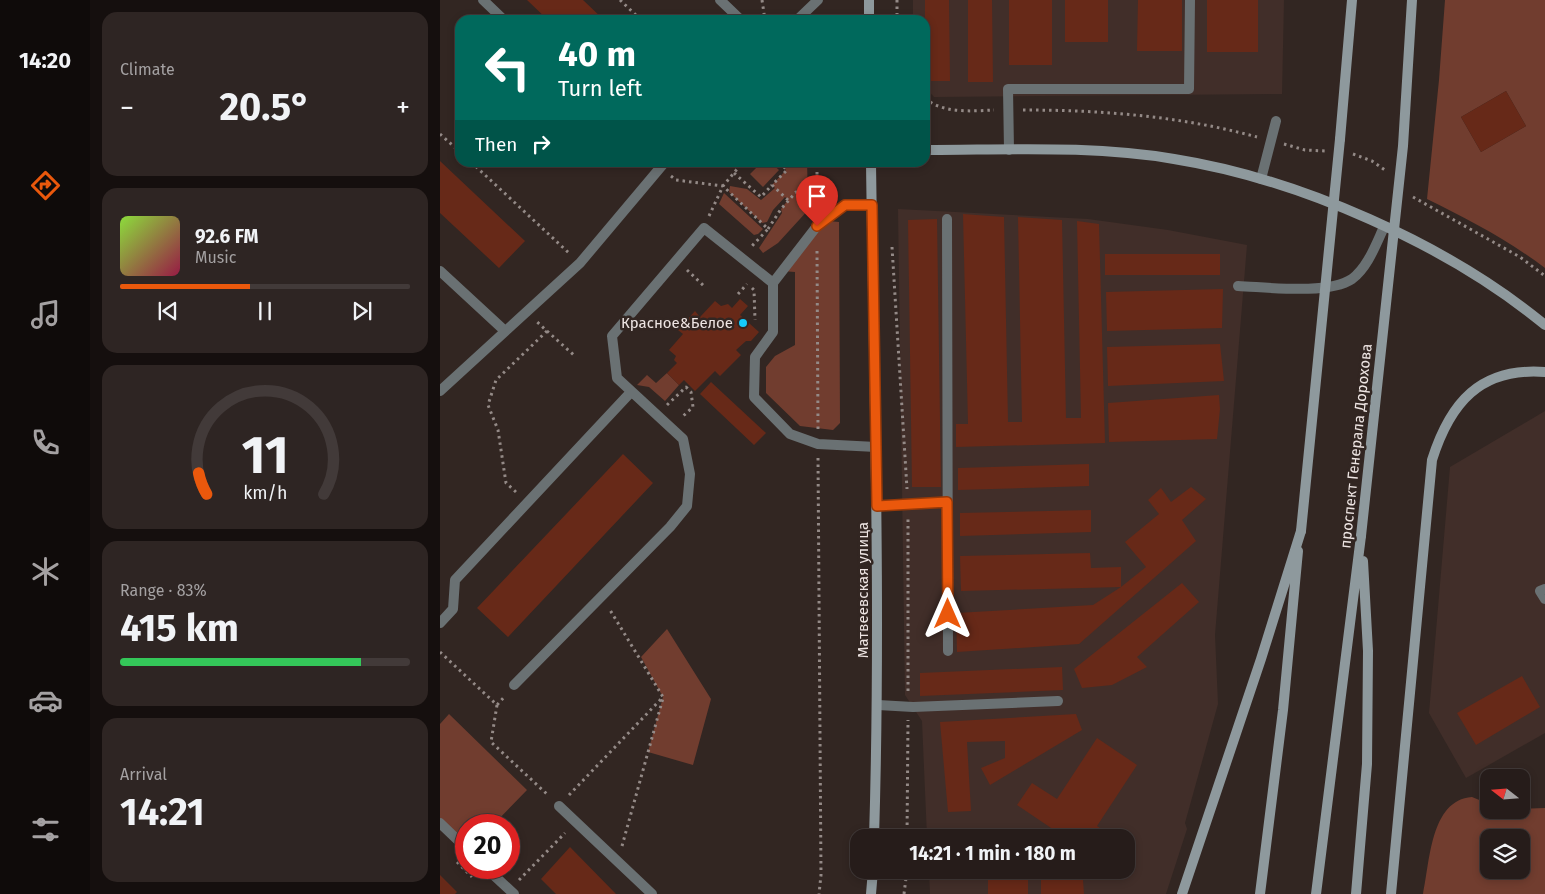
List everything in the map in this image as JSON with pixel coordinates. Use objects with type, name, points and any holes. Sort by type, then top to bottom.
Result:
[{"type":"street","points":[[869,0],[869,15]]},
{"type":"street","points":[[1260,894],[1283,710],[1340,139],[1352,0]]},
{"type":"street","name":"проспект Генерала Дорохова","points":[[1316,894],[1361,536],[1404,146],[1412,0]]},
{"type":"street","points":[[930,150],[1088,150],[1138,154],[1214,166],[1261,179],[1360,214],[1483,280],[1545,325]]},
{"type":"street","name":"Матвеевская улица","points":[[871,167],[877,506],[878,705],[874,829]]},
{"type":"street","points":[[1391,894],[1432,460],[1440,434],[1450,416],[1471,392],[1493,379],[1519,371],[1545,372]]},
{"type":"street","points":[[1182,894],[1258,668],[1300,531]]},
{"type":"street","points":[[1356,894],[1367,764],[1368,651],[1361,536]]},
{"type":"street","points":[[871,894],[872,879]]},
{"type":"lane","points":[[483,0],[499,15]]},
{"type":"lane","points":[[720,0],[736,15]]},
{"type":"lane","points":[[802,15],[818,0]]},
{"type":"lane","points":[[1009,150],[1008,90],[1189,89],[1190,0]]},
{"type":"lane","points":[[1261,179],[1276,121]]},
{"type":"lane","points":[[440,391],[524,312],[580,263],[659,167]]},
{"type":"lane","points":[[872,205],[845,205],[817,226],[773,283],[773,332],[755,357],[754,397],[790,434],[818,444],[876,447]]},
{"type":"lane","points":[[947,219],[948,651]]},
{"type":"lane","points":[[1238,286],[1299,289],[1335,285],[1352,279],[1365,264],[1384,227]]},
{"type":"lane","points":[[514,685],[670,527],[687,506],[690,474],[683,439],[617,378],[612,336],[704,228],[773,283]]},
{"type":"lane","points":[[440,270],[505,330]]},
{"type":"lane","points":[[440,623],[453,609],[455,580],[631,392]]},
{"type":"lane","points":[[877,506],[947,502]]},
{"type":"lane","points":[[1545,588],[1540,591],[1545,598]]},
{"type":"lane","points":[[878,705],[908,707],[1058,701]]},
{"type":"lane","points":[[559,806],[652,894]]},
{"type":"lane","points":[[440,823],[455,837]]},
{"type":"lane","points":[[498,879],[512,892]]},
{"type":"path","points":[[620,0],[636,15]]},
{"type":"path","points":[[762,0],[764,15]]},
{"type":"path","points":[[896,0],[897,15]]},
{"type":"path","points":[[930,103],[944,109],[1103,111],[1147,115],[1193,122],[1305,150],[1329,151]]},
{"type":"path","points":[[440,134],[455,148]]},
{"type":"path","points":[[1350,153],[1372,161],[1389,174]]},
{"type":"path","points":[[476,167],[580,263]]},
{"type":"path","points":[[664,167],[676,180],[723,186],[768,229]]},
{"type":"path","points":[[704,228],[723,186],[739,167]]},
{"type":"path","points":[[734,173],[761,197],[787,170],[784,167]]},
{"type":"path","points":[[817,167],[821,875],[819,894]]},
{"type":"path","points":[[772,185],[788,200]]},
{"type":"path","points":[[742,257],[768,229],[788,200],[796,192],[805,200],[817,199]]},
{"type":"path","points":[[1405,192],[1520,257],[1545,276]]},
{"type":"path","points":[[892,248],[908,504],[907,829]]},
{"type":"path","points":[[683,266],[706,287]]},
{"type":"path","points":[[742,279],[754,290],[755,320]]},
{"type":"path","points":[[738,294],[747,284]]},
{"type":"path","points":[[524,312],[576,357]]},
{"type":"path","points":[[529,502],[506,483],[498,430],[488,405],[496,380],[547,331]]},
{"type":"path","points":[[665,407],[686,387],[691,392],[693,407],[679,420]]},
{"type":"path","points":[[602,596],[663,697],[617,861]]},
{"type":"path","points":[[440,652],[497,704]]},
{"type":"path","points":[[514,685],[497,704],[491,742],[559,806],[663,697]]},
{"type":"path","points":[[512,892],[576,822]]},
{"type":"path","points":[[904,894],[906,879]]},
{"type":"shaded area","points":[[913,0],[1284,0],[1282,94],[934,97],[930,93],[930,15],[913,15]]},
{"type":"shaded area","points":[[1445,0],[1545,0],[1545,268],[1488,230],[1427,199]],"holes":[[[1506,91],[1526,126],[1481,152],[1461,117]]]},
{"type":"shaded area","points":[[757,167],[776,167],[779,170],[763,187],[750,174]]},
{"type":"shaded area","points":[[783,167],[807,167],[808,194],[805,199],[809,199],[810,208],[778,243],[763,253],[759,248],[782,213],[781,209],[788,200],[785,197],[773,210],[767,222],[762,223],[729,192],[730,186],[747,189],[761,200],[775,188],[772,185],[786,170]]},
{"type":"shaded area","points":[[724,193],[763,229],[758,234],[754,235],[719,204]]},
{"type":"shaded area","points":[[898,209],[1088,219],[1168,230],[1247,245],[1215,635],[1218,704],[1185,823],[1187,829],[1166,894],[930,894],[929,879],[1135,879],[1135,829],[927,829],[922,721],[905,695]]},
{"type":"shaded area","points":[[828,221],[839,222],[840,423],[833,430],[800,426],[766,393],[766,367],[775,356],[795,345],[795,272],[782,271]]},
{"type":"shaded area","points":[[667,373],[679,385],[665,401],[649,387],[637,385],[647,375],[656,383]]},
{"type":"shaded area","points":[[1545,411],[1545,733],[1466,778],[1429,713],[1450,467]]},
{"type":"shaded area","points":[[667,629],[711,699],[693,765],[648,752],[663,697],[641,657]]},
{"type":"shaded area","points":[[449,714],[527,790],[504,814],[455,814],[455,832],[440,818],[440,724]]},
{"type":"shaded area","points":[[1472,797],[1480,800],[1480,819],[1530,819],[1530,809],[1545,808],[1545,894],[1423,894],[1434,835],[1448,809],[1458,801]]},
{"type":"building","points":[[527,0],[583,0],[599,15],[543,15]]},
{"type":"building","points":[[925,0],[949,0],[950,81],[930,81],[930,15],[925,15]]},
{"type":"building","points":[[968,0],[992,0],[993,82],[968,82]]},
{"type":"building","points":[[1009,0],[1052,0],[1052,65],[1009,65]]},
{"type":"building","points":[[1065,0],[1108,0],[1108,42],[1065,42]]},
{"type":"building","points":[[1138,0],[1182,0],[1182,51],[1137,51]]},
{"type":"building","points":[[1207,0],[1258,0],[1258,52],[1207,52]]},
{"type":"building","points":[[1506,91],[1526,126],[1481,152],[1461,117]]},
{"type":"building","points":[[440,161],[525,241],[499,268],[440,213]]},
{"type":"building","points":[[963,214],[1004,217],[1008,422],[1022,422],[1018,217],[1062,220],[1066,418],[1081,418],[1077,221],[1099,224],[1105,443],[956,447],[956,424],[968,424]]},
{"type":"building","points":[[937,219],[941,487],[912,487],[908,220]]},
{"type":"building","points":[[1105,254],[1220,254],[1220,275],[1105,275]]},
{"type":"building","points":[[1223,289],[1222,328],[1107,331],[1106,292]]},
{"type":"building","points":[[740,299],[748,306],[740,315],[759,332],[751,341],[746,341],[736,350],[741,355],[720,376],[715,371],[695,391],[684,380],[679,385],[667,373],[677,363],[674,360],[676,356],[669,350],[683,334],[678,330],[695,311],[700,317],[715,301],[721,306],[728,304],[732,308]]},
{"type":"building","points":[[1220,344],[1224,381],[1108,386],[1107,347]]},
{"type":"building","points":[[711,382],[766,433],[754,445],[700,394]]},
{"type":"building","points":[[1219,395],[1220,409],[1217,439],[1109,442],[1108,403]]},
{"type":"building","points":[[623,454],[653,483],[508,637],[477,608]]},
{"type":"building","points":[[1089,464],[1089,486],[958,490],[958,468]]},
{"type":"building","points":[[1191,487],[1206,499],[1182,520],[1196,541],[1079,644],[957,652],[956,613],[1093,605],[1121,587],[1146,567],[1125,542],[1159,514],[1148,500],[1161,488],[1171,502]]},
{"type":"building","points":[[1091,510],[1091,532],[960,536],[960,513]]},
{"type":"building","points":[[1090,553],[1091,568],[1121,567],[1121,587],[961,591],[960,556]]},
{"type":"building","points":[[1182,583],[1199,602],[1137,657],[1147,667],[1112,685],[1082,688],[1074,669]]},
{"type":"building","points":[[1062,667],[1063,690],[920,696],[920,673]]},
{"type":"building","points":[[1522,676],[1540,707],[1476,745],[1457,713]]},
{"type":"building","points":[[1076,714],[1082,730],[990,785],[981,768],[1005,758],[1005,741],[967,742],[971,811],[948,812],[940,722]]},
{"type":"building","points":[[1097,738],[1137,765],[1097,826],[1101,829],[1053,829],[1017,805],[1032,783],[1057,799]]},
{"type":"building","points":[[570,847],[616,894],[556,894],[541,879]]},
{"type":"building","points":[[440,875],[457,892],[455,894],[440,894]]},
{"type":"building","points":[[988,879],[1028,879],[1028,894],[988,894]]},
{"type":"building","points":[[1041,879],[1083,880],[1084,894],[1041,894]]},
{"type":"place","name":"Красное&Белое","points":[[743,323]]},
{"type":"route","points":[[817,226],[845,205],[872,205],[877,506],[947,502],[948,614]]}]
